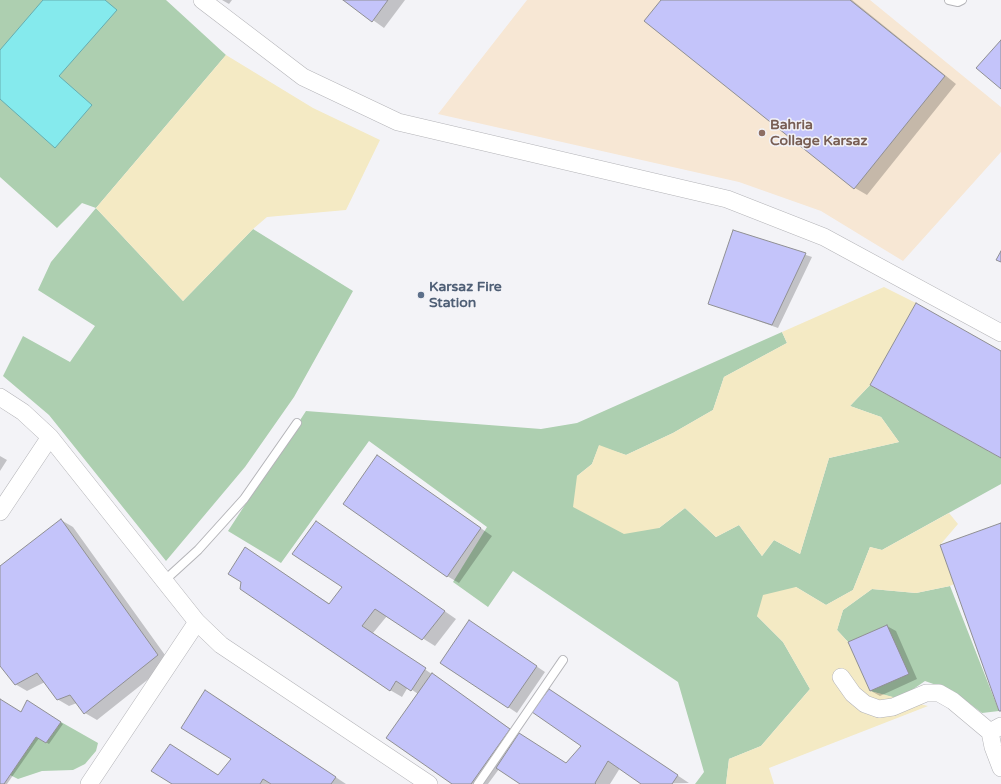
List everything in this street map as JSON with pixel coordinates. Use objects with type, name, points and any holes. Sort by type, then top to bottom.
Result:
[{"type":"street","points":[[202,0],[303,77],[398,122],[727,199],[824,237],[1001,334]]},
{"type":"street","points":[[0,397],[23,412],[50,438],[197,622],[220,645],[429,784]]},
{"type":"street","points":[[0,512],[50,438]]},
{"type":"street","points":[[89,784],[197,622]]},
{"type":"street","points":[[841,677],[853,694],[865,704],[879,709],[893,707],[926,692],[939,693],[954,701],[996,729],[993,747],[1001,768]]},
{"type":"lane","points":[[949,0],[958,2],[962,0]]},
{"type":"lane","points":[[164,581],[198,550],[244,499],[297,423]]},
{"type":"lane","points":[[478,784],[564,660]]},
{"type":"shaded area","name":"Bahria Collage Karsaz","points":[[527,0],[870,0],[1001,107],[1001,152],[903,261],[821,211],[739,182],[438,114]]},
{"type":"green space","points":[[0,0],[166,0],[226,55],[96,208],[82,203],[57,228],[0,177]]},
{"type":"green space","points":[[96,208],[183,301],[253,229],[353,291],[294,397],[245,467],[166,561],[49,415],[3,376],[23,336],[70,362],[95,326],[38,290],[51,262]]},
{"type":"green space","points":[[782,332],[787,343],[724,377],[713,410],[673,433],[626,455],[599,446],[592,464],[577,476],[659,528],[685,508],[716,537],[739,525],[762,556],[774,540],[800,554],[829,458],[899,442],[881,417],[850,406],[870,385],[1001,458],[1001,484],[882,550],[870,547],[853,590],[826,605],[796,587],[757,616],[783,642],[810,689],[761,746],[729,759],[726,784],[695,784],[704,772],[678,682],[513,571],[488,607],[453,582],[487,527],[369,441],[281,563],[228,531],[306,411],[541,429],[577,423]]},
{"type":"green space","points":[[950,586],[999,711],[982,713],[953,691],[925,681],[899,699],[870,691],[848,642],[837,630],[843,610],[872,589],[916,593]]},
{"type":"green space","points":[[61,722],[98,743],[96,751],[85,764],[73,770],[42,771],[18,779],[10,775],[36,737],[46,743]]},
{"type":"sand","points":[[226,55],[313,108],[380,140],[346,210],[267,217],[253,229],[183,301],[96,208]]},
{"type":"sand","points":[[884,287],[916,303],[870,385],[850,406],[881,417],[899,442],[829,458],[800,554],[774,540],[762,556],[739,525],[716,537],[685,508],[659,528],[624,534],[573,507],[577,476],[592,464],[599,445],[626,455],[673,433],[713,410],[724,377],[787,343],[782,332]]},
{"type":"sand","points":[[949,513],[958,524],[940,545],[954,584],[916,593],[872,589],[843,610],[837,630],[848,642],[870,691],[928,706],[769,768],[774,784],[726,784],[729,759],[761,746],[810,689],[783,642],[757,616],[763,595],[796,587],[826,605],[853,590],[870,547],[882,550]]},
{"type":"water","points":[[43,0],[105,0],[117,10],[59,76],[92,105],[55,148],[0,99],[0,50]]},
{"type":"building","points":[[343,0],[388,0],[372,22]]},
{"type":"building","points":[[661,0],[850,0],[945,76],[854,189],[644,21]]},
{"type":"building","points":[[1001,40],[1001,89],[976,68]]},
{"type":"building","points":[[733,230],[806,253],[772,325],[708,304]]},
{"type":"building","points":[[1001,251],[1001,262],[996,260]]},
{"type":"building","points":[[916,303],[1001,351],[1001,458],[870,385]]},
{"type":"building","points":[[377,455],[481,528],[447,577],[343,504]]},
{"type":"building","points":[[61,519],[158,655],[84,714],[70,695],[57,700],[37,673],[15,685],[0,666],[0,566]]},
{"type":"building","points":[[316,521],[445,611],[422,640],[375,609],[362,626],[426,668],[411,691],[396,681],[390,691],[240,589],[241,582],[228,574],[245,547],[329,604],[342,587],[292,554]]},
{"type":"building","points":[[1001,523],[1001,711],[999,711],[940,545]]},
{"type":"building","points":[[469,620],[537,666],[508,708],[440,663]]},
{"type":"building","points":[[887,625],[909,674],[870,691],[848,642]]},
{"type":"building","points":[[432,673],[510,729],[471,784],[452,784],[386,738]]},
{"type":"building","points":[[549,689],[678,775],[672,784],[641,784],[608,761],[595,783],[596,784],[520,784],[496,768],[519,733],[566,763],[581,746],[532,712]]},
{"type":"building","points":[[205,690],[336,777],[331,784],[271,784],[263,779],[260,784],[172,784],[151,771],[170,744],[218,775],[231,759],[181,728]]},
{"type":"building","points":[[0,699],[21,712],[27,700],[61,722],[46,743],[36,737],[4,784],[0,784]]},
{"type":"place","name":"Bahria Collage Karsaz","points":[[762,133]]},
{"type":"place","name":"Karsaz Fire Station","points":[[421,295]]}]
